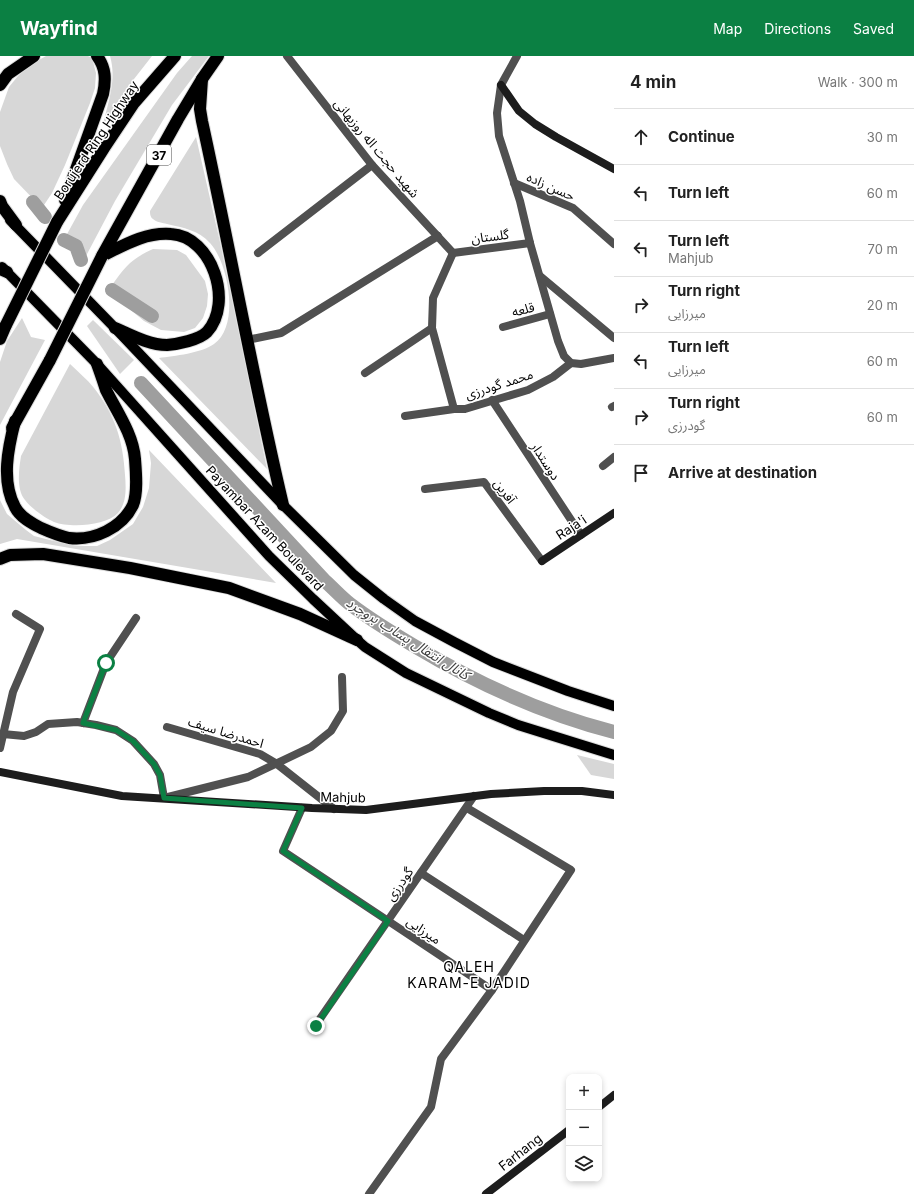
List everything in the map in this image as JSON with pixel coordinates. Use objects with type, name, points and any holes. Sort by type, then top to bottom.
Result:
[{"type":"highway","points":[[0,85],[8,74],[34,56]]},
{"type":"highway","points":[[0,339],[3,330],[57,222],[103,94],[106,82],[105,72],[97,56]]},
{"type":"highway","name":"Borujerd Ring Highway","points":[[57,222],[134,103],[175,56]]},
{"type":"highway","name":"37","points":[[0,455],[15,421],[50,360],[102,256],[178,120],[202,79],[218,56]]},
{"type":"highway","points":[[202,79],[200,109],[202,121],[221,207],[266,431],[283,505]]},
{"type":"highway","points":[[0,201],[16,225]]},
{"type":"highway","points":[[102,256],[122,246],[158,234],[183,236],[201,249],[208,259],[217,279],[219,290],[218,310],[214,321],[206,333],[191,340],[166,345],[150,342],[115,328]]},
{"type":"highway","points":[[15,421],[9,444],[7,464],[8,482],[16,508],[22,515],[45,530],[71,538],[102,534],[115,526],[125,516],[133,504],[136,491],[135,457],[127,431],[106,388],[97,364]]},
{"type":"highway","points":[[0,559],[10,555],[43,554],[130,568],[229,588],[300,614],[357,640]]},
{"type":"main road","points":[[0,210],[68,279],[283,505],[354,575],[384,599],[415,620],[492,662],[568,692],[614,706]]},
{"type":"main road","name":"Payambar Azam Boulevard","points":[[2,269],[97,364],[269,556],[365,647],[406,673],[489,713],[525,727],[614,756]]},
{"type":"street","name":"شهید حجت اله روزبهانی","points":[[287,56],[372,165],[453,253]]},
{"type":"street","points":[[517,56],[501,85],[497,114],[499,136],[520,201],[530,243],[558,342],[564,356],[571,363],[581,364],[614,358]]},
{"type":"street","points":[[501,85],[519,111],[535,124],[614,169]]},
{"type":"street","points":[[258,253],[372,165]]},
{"type":"street","name":"حسن زاده","points":[[514,183],[573,208],[614,244]]},
{"type":"street","points":[[248,340],[281,333],[438,236]]},
{"type":"street","name":"گلستان","points":[[453,253],[530,243]]},
{"type":"street","points":[[453,253],[433,298],[432,328],[454,409]]},
{"type":"street","points":[[540,276],[614,338]]},
{"type":"street","name":"قلعه","points":[[503,327],[550,314]]},
{"type":"street","points":[[365,373],[432,328]]},
{"type":"street","name":"محمد گودرزی","points":[[405,416],[465,408],[528,390],[553,377],[571,363]]},
{"type":"street","name":"دوستدار","points":[[492,400],[581,535]]},
{"type":"street","points":[[603,466],[614,457]]},
{"type":"street","name":"آفرین","points":[[426,489],[484,482],[542,560]]},
{"type":"street","name":"Raja'i","points":[[542,560],[614,513]]},
{"type":"street","points":[[0,748],[13,692],[40,629],[16,614]]},
{"type":"street","points":[[83,723],[106,663],[136,618]]},
{"type":"street","points":[[3,734],[24,736],[36,732],[48,724],[77,722],[116,730],[133,741],[154,764],[160,775],[164,798],[248,777],[311,747],[331,731],[343,711],[342,677]]},
{"type":"street","name":"احمدرضا سیف","points":[[167,727],[260,754],[277,764],[334,809]]},
{"type":"street","name":"Mahjub","points":[[0,772],[122,796],[302,808],[366,810],[491,794],[544,791],[582,791],[614,795]]},
{"type":"street","name":"گودرزی","points":[[316,1026],[474,796]]},
{"type":"street","name":"میرزایی","points":[[302,808],[283,851],[492,990]]},
{"type":"street","points":[[370,1194],[431,1107],[441,1059],[492,990],[571,870],[467,808]]},
{"type":"street","points":[[421,873],[524,940]]},
{"type":"street","points":[[602,1105],[614,1095]]},
{"type":"street","name":"Farhang","points":[[486,1194],[566,1132]]},
{"type":"shaded area","points":[[46,56],[88,56],[92,58],[96,73],[95,88],[90,103],[65,165],[52,193],[42,208],[14,179],[7,164],[0,146],[0,112],[9,87],[18,76],[30,65]]},
{"type":"shaded area","points":[[110,56],[152,56],[134,79],[103,125],[113,74]]},
{"type":"shaded area","points":[[192,56],[209,56],[172,105],[115,201],[86,256],[80,241],[66,236],[83,205],[177,73]]},
{"type":"shaded area","points":[[196,137],[220,242],[267,469],[159,358],[188,354],[209,347],[222,335],[227,324],[229,295],[226,279],[217,253],[210,243],[196,232],[156,221],[150,214],[150,211]]},
{"type":"shaded area","points":[[153,249],[177,250],[186,255],[205,281],[208,294],[207,306],[203,318],[195,328],[184,332],[161,330],[144,321],[132,311],[122,300],[112,285],[134,260]]},
{"type":"shaded area","points":[[22,318],[31,337],[45,340],[0,425],[0,362],[7,341]]},
{"type":"shaded area","points":[[93,320],[134,360],[120,374],[87,326]]},
{"type":"shaded area","points":[[70,364],[91,385],[113,418],[120,439],[124,462],[126,490],[121,509],[118,513],[105,521],[88,525],[61,524],[47,518],[34,509],[25,500],[19,485],[21,456]]},
{"type":"shaded area","points":[[149,450],[276,583],[17,539],[0,544],[0,500],[7,514],[34,536],[77,546],[97,546],[110,540],[133,524],[143,507],[149,488],[151,463]]},
{"type":"shaded area","points":[[577,755],[614,764],[614,779],[591,775]]},
{"type":"waterway","name":"کانال انتقال پساب بروجرد","points":[[33,202],[45,217]]},
{"type":"waterway","name":"کانال انتقال پساب بروجرد","points":[[64,240],[76,246],[81,260]]},
{"type":"waterway","name":"کانال انتقال پساب بروجرد","points":[[112,290],[152,316]]},
{"type":"waterway","name":"کانال انتقال پساب بروجرد","points":[[141,383],[325,581],[358,610],[439,661],[512,697],[588,725],[614,732]]},
{"type":"district","name":"QALEH KARAM-E JADID","points":[[469,974]]},
{"type":"route","points":[[106,663],[83,723],[116,730],[133,741],[154,764],[160,775],[164,798],[302,808],[283,851],[388,921],[316,1026]]}]
